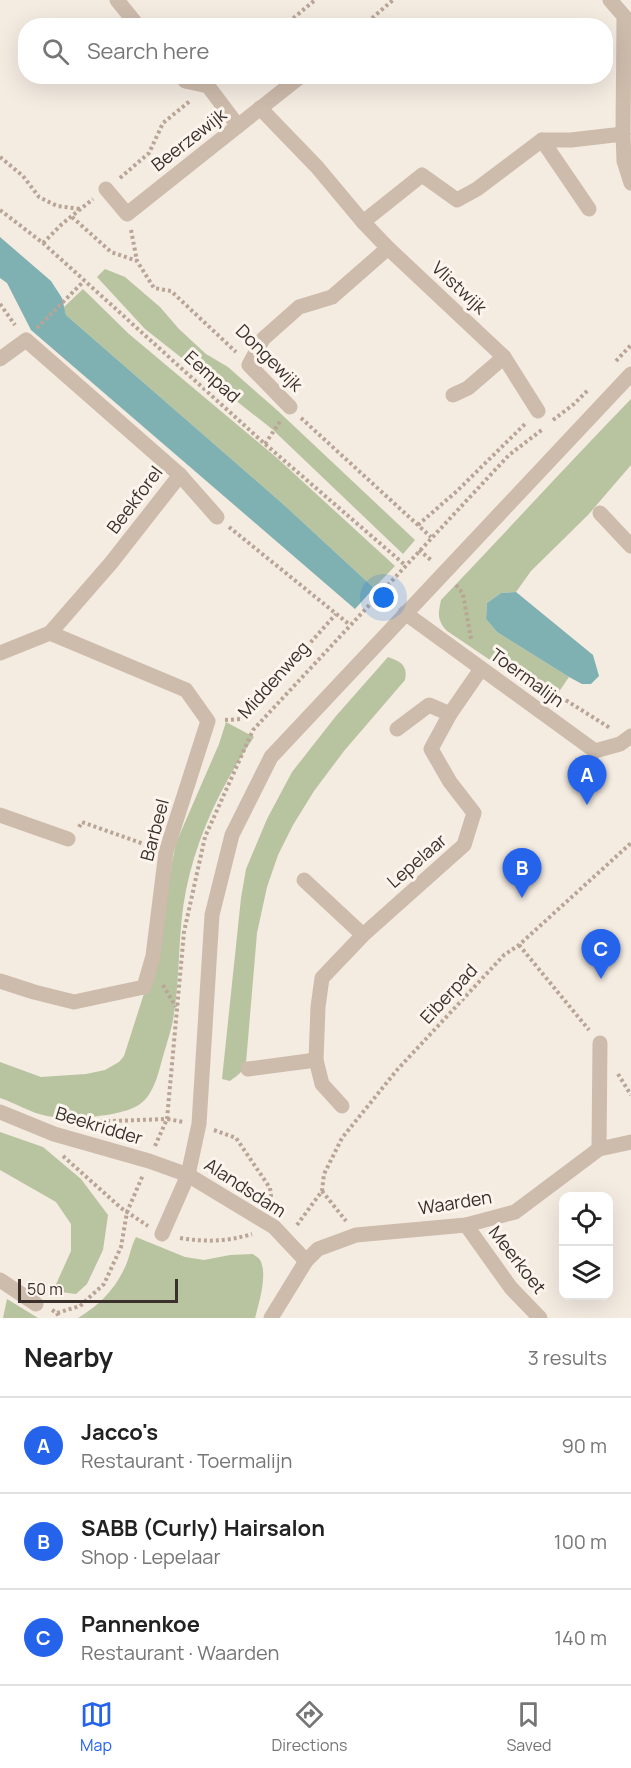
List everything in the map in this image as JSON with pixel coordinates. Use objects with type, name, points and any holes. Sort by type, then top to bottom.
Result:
[{"type":"street","points":[[117,0],[132,18]]},
{"type":"street","points":[[610,0],[627,16],[622,134],[624,161],[631,183]]},
{"type":"street","points":[[198,84],[207,86],[238,126]]},
{"type":"street","name":"Beerzewijk","points":[[127,214],[290,84]]},
{"type":"street","points":[[260,108],[317,167],[363,222],[422,175],[457,200],[477,189],[542,140],[571,140],[622,134]]},
{"type":"street","points":[[542,140],[589,209]]},
{"type":"street","points":[[106,189],[127,214]]},
{"type":"street","name":"Vlistwijk","points":[[363,222],[504,357],[538,411]]},
{"type":"street","points":[[249,365],[263,339],[299,307],[332,297],[388,248]]},
{"type":"street","points":[[0,359],[30,336]]},
{"type":"street","name":"Beekforel","points":[[0,653],[50,633],[111,563],[180,476],[30,336]]},
{"type":"street","points":[[453,395],[468,388],[504,357]]},
{"type":"street","name":"Dongewijk","points":[[249,365],[290,407]]},
{"type":"street","points":[[162,1234],[188,1175],[199,1124],[212,915],[232,835],[271,757],[631,374]]},
{"type":"street","points":[[180,476],[217,517]]},
{"type":"street","points":[[600,513],[631,546]]},
{"type":"street","name":"Toermalijn","points":[[405,613],[595,751],[626,740]]},
{"type":"street","points":[[50,633],[186,690],[208,721]]},
{"type":"street","name":"Lepelaar","points":[[342,1106],[322,1084],[315,1060],[322,978],[363,934],[464,845],[474,813],[450,782],[431,749],[450,714],[482,669]]},
{"type":"street","points":[[397,729],[429,705],[450,714]]},
{"type":"street","name":"Barbeel","points":[[0,981],[74,1002],[144,987],[153,956],[166,852],[208,721]]},
{"type":"street","points":[[0,815],[68,840]]},
{"type":"street","points":[[304,880],[363,934]]},
{"type":"street","points":[[599,1149],[600,1043]]},
{"type":"street","points":[[248,1069],[315,1060]]},
{"type":"street","name":"Beekridder","points":[[0,1112],[54,1134],[149,1161],[188,1175]]},
{"type":"street","name":"Waarden","points":[[306,1261],[318,1249],[356,1235],[466,1225],[515,1212],[599,1149],[631,1142]]},
{"type":"street","name":"Alandsdam","points":[[188,1175],[274,1227],[306,1261]]},
{"type":"street","name":"Meerkoet","points":[[466,1225],[511,1288],[540,1318]]},
{"type":"street","points":[[271,1318],[306,1261]]},
{"type":"street","points":[[0,1280],[36,1304]]},
{"type":"path","points":[[294,18],[315,0]]},
{"type":"path","points":[[372,18],[393,0]]},
{"type":"path","points":[[43,243],[149,153],[163,123],[207,86]]},
{"type":"path","points":[[0,157],[23,176],[39,197],[57,206],[81,209]]},
{"type":"path","name":"Eempad","points":[[0,210],[43,243],[266,444],[405,565]]},
{"type":"path","points":[[127,214],[137,261]]},
{"type":"path","points":[[72,217],[111,252],[137,261]]},
{"type":"path","name":"Dongewijk","points":[[137,261],[154,288],[171,291],[249,365]]},
{"type":"path","points":[[0,304],[30,336],[84,281]]},
{"type":"path","points":[[615,362],[631,345]]},
{"type":"path","name":"Middenweg","points":[[57,1312],[80,1305],[104,1284],[121,1247],[127,1212],[167,1119],[184,932],[205,837],[253,730],[508,455],[574,404],[591,387]]},
{"type":"path","points":[[266,444],[290,407]]},
{"type":"path","name":"Dongewijk","points":[[290,407],[431,537]]},
{"type":"path","points":[[418,525],[457,491],[538,411],[559,416]]},
{"type":"path","points":[[217,517],[350,625]]},
{"type":"path","points":[[464,594],[470,639],[477,643]]},
{"type":"path","points":[[208,721],[242,719],[336,614]]},
{"type":"path","points":[[503,660],[626,740]]},
{"type":"path","points":[[68,840],[71,841],[82,822],[166,852]]},
{"type":"path","name":"Eiberpad","points":[[322,1191],[324,1174],[342,1138],[405,1062],[504,956],[631,843]]},
{"type":"path","points":[[519,945],[600,1043]]},
{"type":"path","points":[[56,1149],[121,1208],[162,1234],[202,1242],[236,1239],[274,1227],[270,1188],[236,1138],[199,1124],[167,1119],[79,1122]]},
{"type":"path","points":[[286,1240],[322,1191],[356,1235]]},
{"type":"path","points":[[36,1304],[57,1312],[59,1318]]},
{"type":"green space","points":[[105,269],[125,277],[160,307],[179,329],[206,354],[228,367],[278,411],[415,540],[403,554],[272,429],[145,329],[97,277]]},
{"type":"green space","points":[[83,289],[129,334],[277,458],[395,566],[374,588],[283,504],[66,315],[64,307]]},
{"type":"green space","points":[[631,399],[631,465],[588,515],[531,571],[516,592],[501,593],[487,603],[486,619],[497,632],[569,677],[552,702],[447,631],[439,617],[441,600]]},
{"type":"green space","points":[[388,657],[403,665],[405,680],[344,751],[314,791],[278,855],[267,887],[257,933],[246,1063],[242,1071],[230,1081],[222,1079],[246,869],[267,819],[292,772],[336,716]]},
{"type":"green space","points":[[226,722],[254,737],[222,791],[204,829],[191,869],[183,907],[177,992],[172,1025],[152,1090],[145,1100],[132,1108],[109,1115],[81,1117],[41,1115],[0,1098],[0,1062],[41,1077],[86,1074],[105,1070],[119,1062],[124,1056],[148,981],[176,843],[219,744]]},
{"type":"green space","points":[[0,1132],[43,1147],[81,1179],[108,1215],[103,1250],[87,1284],[76,1294],[53,1291],[71,1251],[71,1224],[56,1202],[0,1170]]},
{"type":"green space","points":[[136,1237],[185,1257],[204,1260],[230,1255],[253,1254],[260,1259],[263,1273],[262,1289],[255,1318],[78,1318],[100,1302],[112,1288],[126,1265]]},
{"type":"green space","points":[[7,1299],[38,1318],[3,1318]]},
{"type":"water","points":[[0,237],[51,281],[62,298],[66,315],[283,504],[374,588],[355,609],[31,330],[7,283],[0,278]]},
{"type":"water","points":[[516,592],[593,655],[599,676],[591,684],[582,684],[569,677],[497,632],[486,619],[487,603],[501,593]]},
{"type":"place","name":"Jacco's","points":[[587,805]]},
{"type":"place","name":"SABB (Curly) Hairsalon","points":[[522,898]]},
{"type":"place","name":"Pannenkoe","points":[[601,979]]}]
